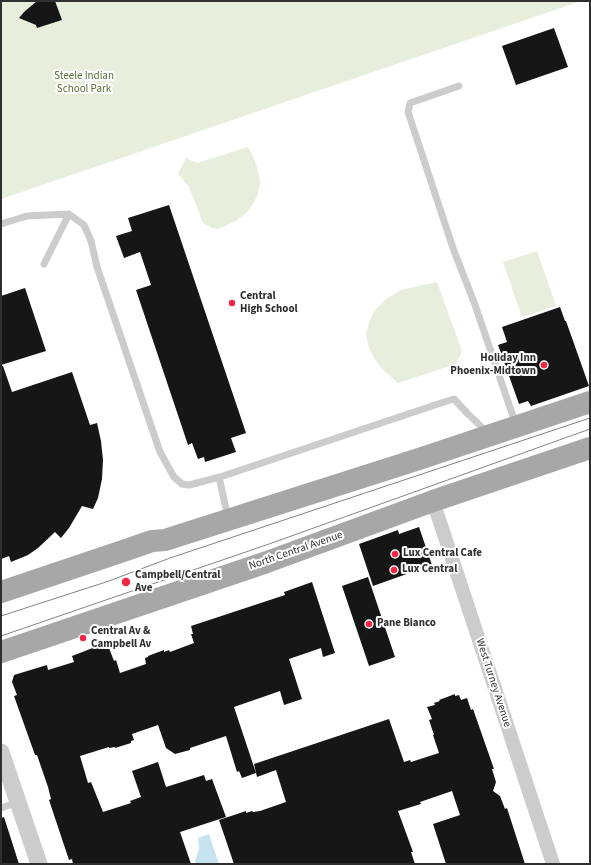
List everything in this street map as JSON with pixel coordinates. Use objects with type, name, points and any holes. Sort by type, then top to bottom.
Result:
[{"type":"main road","points":[[1,592],[152,541],[165,540],[491,436],[590,402]]},
{"type":"main road","name":"North Central Avenue","points":[[1,652],[320,543],[432,502],[590,448]]},
{"type":"street","name":"West Turney Avenue","points":[[432,502],[553,864]]},
{"type":"street","points":[[1,752],[39,864]]},
{"type":"lane","points":[[459,86],[410,103],[408,112],[454,251],[474,302],[516,427]]},
{"type":"lane","points":[[44,264],[69,214]]},
{"type":"lane","points":[[1,224],[27,216],[69,214],[84,226],[91,241],[97,267],[160,452],[174,477],[182,484],[189,485],[219,478],[454,399],[491,436]]},
{"type":"lane","points":[[219,478],[228,520]]},
{"type":"lane","points":[[1,808],[18,802]]},
{"type":"green space","name":"Steele Indian School Park","points":[[1,1],[581,1],[1,199]]},
{"type":"green space","points":[[248,147],[253,156],[259,174],[260,182],[258,194],[247,212],[236,221],[218,229],[212,228],[203,223],[189,187],[178,174],[186,158],[197,163]]},
{"type":"green space","points":[[537,251],[556,306],[522,317],[503,262]]},
{"type":"green space","points":[[437,282],[462,351],[456,364],[398,383],[381,368],[369,348],[366,333],[369,323],[374,311],[386,299],[401,290]]},
{"type":"water","points":[[209,834],[219,864],[196,864],[195,861],[199,849],[198,838]]},
{"type":"building","points":[[37,1],[55,1],[62,20],[37,28],[36,25],[19,18]]},
{"type":"building","points":[[554,28],[568,67],[516,85],[502,46]]},
{"type":"building","points":[[169,205],[246,433],[231,438],[236,452],[205,462],[204,457],[198,459],[192,443],[188,445],[136,290],[151,285],[140,252],[124,258],[116,236],[132,231],[128,218]]},
{"type":"building","points":[[25,288],[46,351],[1,365],[1,296]]},
{"type":"building","name":"Holiday Inn Phoenix-Midtown","points":[[560,307],[589,386],[531,406],[528,401],[519,404],[498,345],[507,342],[502,327]]},
{"type":"building","points":[[1,366],[3,366],[12,392],[72,372],[90,425],[97,423],[103,460],[102,479],[98,498],[93,509],[82,506],[69,528],[61,538],[55,532],[28,555],[11,562],[9,556],[1,559]]},
{"type":"building","name":"Lux Central Cafe","points":[[419,527],[432,565],[373,586],[359,544],[398,530],[399,534]]},
{"type":"building","name":"Pane Bianco","points":[[368,577],[395,657],[369,666],[342,586]]},
{"type":"building","points":[[312,582],[335,653],[323,657],[321,648],[289,659],[302,699],[284,705],[280,691],[234,707],[256,773],[242,778],[239,771],[237,772],[226,736],[190,748],[190,750],[175,754],[166,748],[158,725],[132,734],[134,740],[131,741],[131,743],[115,748],[109,747],[80,756],[88,783],[91,782],[103,812],[131,803],[130,801],[141,797],[132,771],[158,762],[166,787],[204,775],[206,781],[212,779],[226,817],[180,832],[191,864],[73,864],[72,859],[69,860],[49,800],[51,799],[48,787],[14,696],[17,695],[12,682],[14,675],[47,665],[48,670],[74,662],[72,656],[103,644],[109,648],[114,661],[116,660],[120,673],[146,664],[145,658],[148,656],[164,650],[164,652],[169,650],[170,652],[194,643],[191,634],[193,634],[191,626],[285,595],[284,592]]},
{"type":"building","points":[[455,694],[455,696],[459,695],[461,700],[467,698],[471,710],[473,709],[494,769],[492,769],[496,782],[493,791],[500,796],[505,809],[507,808],[525,864],[446,864],[433,824],[460,815],[452,791],[420,802],[421,804],[398,811],[413,852],[411,852],[415,864],[234,864],[219,820],[246,811],[246,813],[260,811],[286,802],[276,770],[257,777],[254,764],[389,719],[404,762],[410,760],[411,762],[439,753],[429,720],[432,719],[427,707],[435,705],[434,703],[440,701],[439,700]]},
{"type":"building","points":[[4,817],[19,864],[1,864],[1,818]]},
{"type":"tram line","points":[[1,616],[109,581],[170,558],[590,418]]},
{"type":"tram line","points":[[1,636],[269,544],[590,429]]},
{"type":"place","name":"Central High School","points":[[232,303]]},
{"type":"place","name":"Holiday Inn Phoenix-Midtown","points":[[544,365]]},
{"type":"place","name":"Lux Central Cafe","points":[[395,554]]},
{"type":"place","name":"Lux Central","points":[[394,570]]},
{"type":"place","name":"Campbell/Central Ave","points":[[126,582]]},
{"type":"place","name":"Pane Bianco","points":[[369,624]]},
{"type":"place","name":"Central Av & Campbell Av","points":[[83,638]]}]
